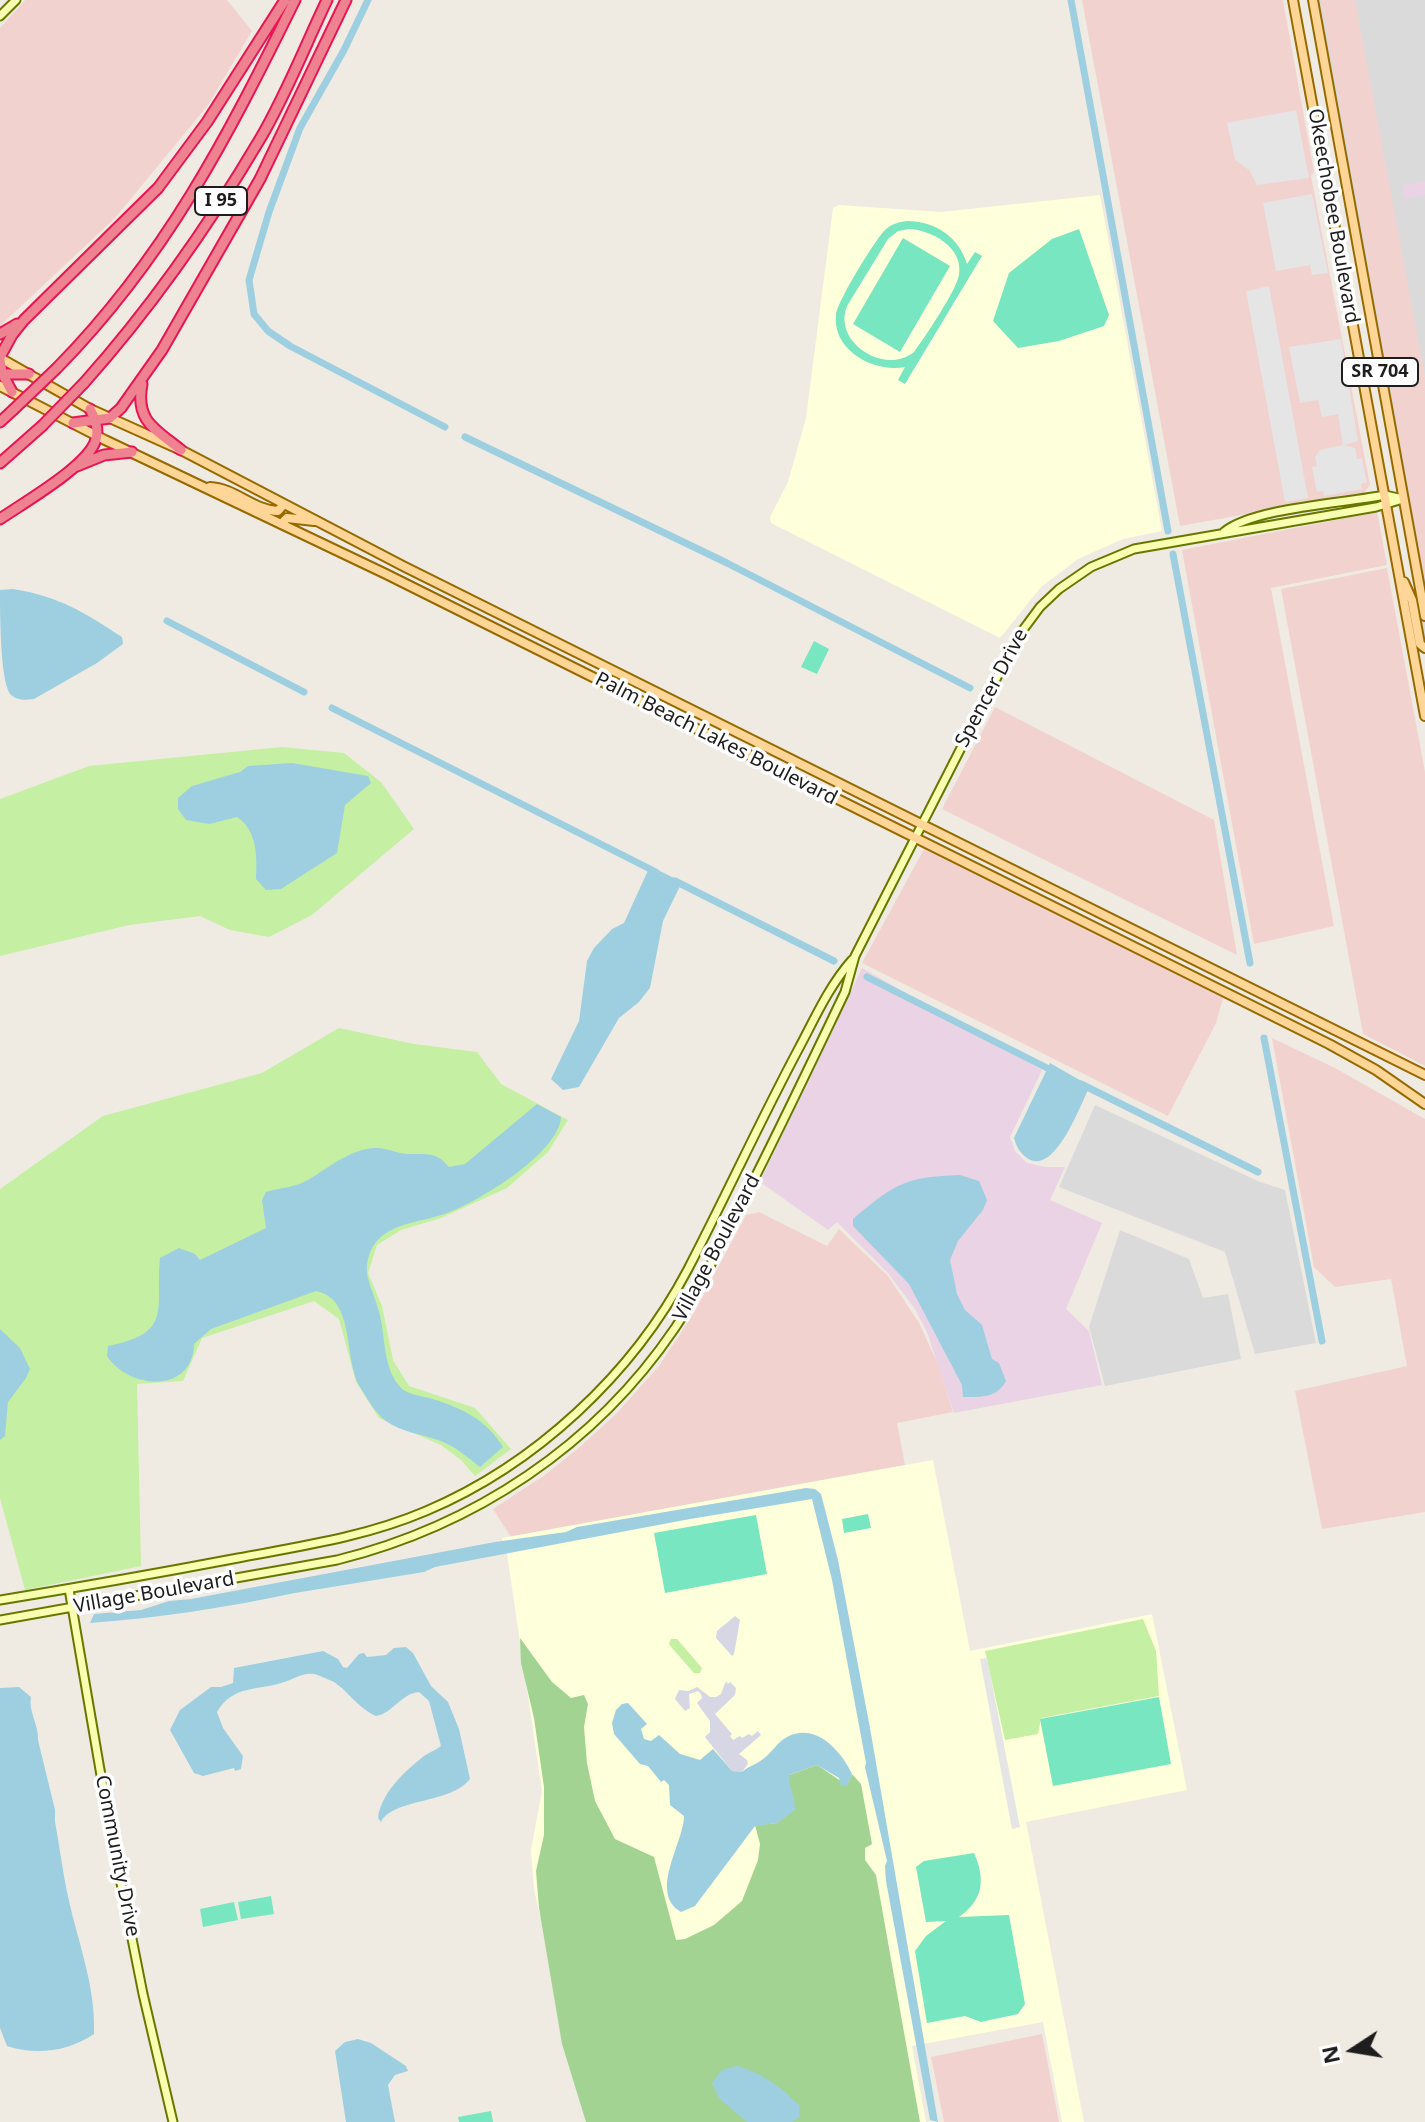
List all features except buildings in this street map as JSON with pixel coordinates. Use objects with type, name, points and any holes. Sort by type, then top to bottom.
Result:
[{"type":"highway","points":[[12,392],[1,373],[0,358],[12,335],[158,188],[207,122],[285,0]]},
{"type":"highway","name":"I 95","points":[[0,422],[57,368],[121,298],[175,221],[212,164],[295,0]]},
{"type":"highway","name":"I 95","points":[[0,463],[84,383],[126,334],[205,226],[261,137],[327,0]]},
{"type":"highway","points":[[73,423],[110,418],[122,407],[182,319],[247,205],[346,0]]},
{"type":"highway","points":[[0,334],[24,320]]},
{"type":"highway","points":[[1,373],[29,374]]},
{"type":"highway","points":[[142,379],[139,396],[143,416],[181,450]]},
{"type":"highway","points":[[77,466],[95,444],[96,421],[90,409]]},
{"type":"highway","points":[[0,519],[77,466],[104,455],[132,452]]},
{"type":"main road","name":"Okeechobee Boulevard","points":[[1293,0],[1425,716]]},
{"type":"main road","name":"Okeechobee Boulevard","points":[[1313,0],[1425,616]]},
{"type":"main road","name":"Palm Beach Lakes Boulevard","points":[[0,358],[90,409],[181,450],[921,825],[1425,1075]]},
{"type":"main road","name":"Palm Beach Lakes Boulevard","points":[[0,386],[1329,1044],[1376,1070],[1425,1104]]},
{"type":"main road","points":[[203,486],[233,492],[269,510],[278,511],[284,504]]},
{"type":"main road","points":[[281,524],[287,518],[318,522]]},
{"type":"main road","points":[[1399,571],[1412,600],[1420,644],[1425,648]]},
{"type":"main road","points":[[1417,669],[1425,678]]},
{"type":"main road","points":[[1329,1044],[1356,1040]]},
{"type":"street","points":[[0,16],[16,0]]},
{"type":"street","name":"Spencer Drive","points":[[1224,532],[1232,525],[1264,515],[1385,495],[1403,499]]},
{"type":"street","name":"Spencer Drive","points":[[921,825],[1017,638],[1049,598],[1074,577],[1117,555],[1160,543],[1301,521],[1387,505],[1403,499]]},
{"type":"street","points":[[1301,521],[1314,507]]},
{"type":"street","name":"Village Boulevard","points":[[0,1620],[337,1560],[388,1546],[462,1516],[517,1484],[568,1447],[647,1364],[673,1330],[703,1280],[845,992],[855,956],[921,825]]},
{"type":"street","name":"Village Boulevard","points":[[0,1600],[333,1541],[382,1528],[428,1510],[486,1480],[545,1440],[607,1381],[658,1319],[687,1271],[778,1087],[838,976],[855,956]]},
{"type":"street","name":"Community Drive","points":[[69,1589],[112,1840],[173,2122]]},
{"type":"shaded area","points":[[25,0],[227,0],[252,31],[208,105],[115,218],[0,326],[0,28]]},
{"type":"shaded area","points":[[1082,0],[1283,0],[1314,172],[1311,176],[1370,485],[1364,493],[1180,526]]},
{"type":"shaded area","points":[[1314,0],[1425,0],[1425,645]]},
{"type":"shaded area","points":[[1321,0],[1355,0],[1425,377],[1425,581]]},
{"type":"shaded area","points":[[1296,110],[1309,178],[1257,185],[1249,170],[1235,160],[1227,123]]},
{"type":"shaded area","points":[[1425,181],[1425,195],[1404,199],[1402,185]]},
{"type":"shaded area","points":[[1312,194],[1328,273],[1312,275],[1310,265],[1276,271],[1263,203]]},
{"type":"shaded area","points":[[1100,195],[1162,531],[1123,539],[1078,559],[1041,587],[1000,638],[771,523],[770,517],[788,482],[806,418],[833,208],[839,205],[941,212]]},
{"type":"shaded area","points":[[1269,286],[1308,498],[1285,502],[1246,291]]},
{"type":"shaded area","points":[[1341,339],[1358,441],[1344,445],[1355,448],[1357,459],[1362,459],[1367,482],[1361,484],[1362,489],[1324,496],[1323,491],[1317,492],[1312,467],[1317,466],[1315,457],[1320,450],[1343,445],[1338,414],[1322,417],[1318,400],[1300,403],[1289,347]]},
{"type":"shaded area","points":[[1377,512],[1387,565],[1271,588],[1334,926],[1254,944],[1182,550]]},
{"type":"shaded area","points":[[1387,568],[1425,772],[1425,1066],[1363,1034],[1281,589]]},
{"type":"shaded area","points":[[995,707],[1214,820],[1237,955],[942,809]]},
{"type":"shaded area","points":[[924,849],[1223,998],[1216,1023],[1168,1116],[862,963]]},
{"type":"shaded area","points":[[862,968],[1042,1070],[1010,1137],[1015,1151],[1027,1163],[1065,1167],[1050,1200],[1102,1223],[1066,1309],[1089,1331],[1102,1385],[954,1413],[927,1332],[915,1309],[888,1273],[837,1222],[828,1230],[760,1182]]},
{"type":"shaded area","points":[[1272,1038],[1335,1068],[1425,1119],[1425,1512],[1322,1529],[1295,1391],[1407,1366],[1391,1279],[1335,1287],[1314,1267]]},
{"type":"shaded area","points":[[1095,1105],[1260,1182],[1285,1190],[1316,1343],[1255,1354],[1225,1252],[1059,1187]]},
{"type":"shaded area","points":[[759,1212],[827,1246],[839,1229],[888,1276],[919,1323],[939,1366],[953,1412],[897,1423],[905,1465],[511,1537],[493,1509],[545,1475],[581,1446],[616,1414],[659,1366],[694,1313],[746,1215]]},
{"type":"shaded area","points":[[1120,1230],[1189,1259],[1203,1298],[1228,1294],[1241,1359],[1105,1386],[1089,1327]]},
{"type":"shaded area","points":[[933,1460],[970,1651],[1152,1614],[1187,1790],[1026,1822],[1084,2122],[1062,2122],[1043,2022],[912,2046],[926,2122],[586,2122],[534,1889],[531,1850],[542,1791],[507,1554],[502,1538]]},
{"type":"shaded area","points":[[735,1616],[740,1620],[732,1656],[716,1638],[717,1631]]},
{"type":"shaded area","points":[[987,1658],[1020,1827],[1012,1829],[980,1659]]},
{"type":"shaded area","points":[[726,1681],[736,1688],[735,1695],[715,1714],[732,1734],[733,1740],[749,1734],[752,1736],[758,1731],[761,1735],[739,1754],[748,1764],[742,1772],[732,1771],[705,1737],[710,1732],[710,1721],[697,1703],[702,1698],[701,1694],[698,1691],[689,1694],[690,1708],[685,1711],[675,1699],[679,1690],[689,1691],[697,1687],[710,1697],[716,1697],[721,1694]]},
{"type":"shaded area","points":[[1042,2034],[1059,2122],[944,2122],[931,2057]]},
{"type":"green space","points":[[904,221],[927,224],[944,232],[958,246],[967,264],[975,252],[982,256],[905,384],[898,380],[905,367],[869,363],[848,349],[837,328],[836,315],[849,285],[880,236],[890,226]],"holes":[[[918,230],[936,237],[951,248],[959,265],[957,282],[914,352],[889,360],[876,357],[864,352],[847,332],[844,319],[847,306],[888,239],[898,231]]]},
{"type":"green space","points":[[1079,229],[1109,315],[1104,326],[1059,341],[1018,348],[993,321],[1009,273],[1052,239]]},
{"type":"green space","points":[[903,238],[950,266],[900,352],[853,324]]},
{"type":"green space","points":[[814,641],[829,649],[817,674],[801,667]]},
{"type":"green space","points":[[282,747],[344,753],[381,782],[414,829],[312,915],[269,937],[230,930],[200,916],[129,925],[0,956],[0,799],[89,766]]},
{"type":"green space","points":[[339,1028],[414,1044],[477,1052],[501,1084],[568,1120],[548,1152],[507,1188],[441,1218],[401,1230],[377,1245],[368,1273],[382,1306],[393,1360],[409,1386],[475,1408],[511,1449],[475,1476],[441,1445],[379,1418],[356,1382],[339,1319],[314,1301],[202,1338],[183,1381],[137,1384],[141,1566],[25,1590],[0,1498],[0,1189],[103,1116],[262,1073]]},
{"type":"green space","points":[[868,1514],[871,1528],[844,1533],[842,1519]]},
{"type":"green space","points":[[756,1515],[767,1574],[665,1593],[654,1533]]},
{"type":"green space","points":[[1143,1619],[1156,1651],[1159,1696],[1041,1718],[1038,1734],[1005,1740],[985,1651]]},
{"type":"green space","points":[[520,1638],[552,1682],[571,1698],[584,1695],[588,1704],[584,1727],[587,1763],[595,1801],[615,1839],[654,1857],[676,1940],[714,1925],[742,1901],[758,1860],[760,1844],[755,1825],[777,1823],[789,1775],[817,1765],[847,1785],[852,1774],[861,1784],[872,1844],[865,1848],[865,1860],[876,1875],[920,2122],[586,2122],[562,2044],[539,1908],[536,1871],[544,1835],[544,1787],[534,1718],[521,1663]]},
{"type":"green space","points":[[671,1639],[677,1639],[702,1668],[700,1673],[694,1673],[672,1648],[669,1644]]},
{"type":"green space","points":[[1159,1697],[1171,1764],[1053,1786],[1040,1719]]},
{"type":"green space","points":[[974,1853],[980,1872],[980,1889],[973,1904],[959,1917],[1009,1915],[1025,2004],[1018,2014],[981,2022],[965,2016],[927,2023],[915,1951],[926,1936],[946,1921],[926,1922],[916,1867],[924,1861]]},
{"type":"green space","points":[[271,1896],[274,1914],[241,1919],[238,1902]]},
{"type":"green space","points":[[234,1902],[238,1920],[203,1927],[200,1909]]},
{"type":"green space","points":[[491,2111],[493,2122],[459,2122],[458,2117]]},
{"type":"water","points":[[13,589],[70,606],[122,637],[123,644],[97,663],[34,699],[15,698],[10,694],[4,675],[0,613],[0,590]]},
{"type":"water","points":[[292,763],[368,776],[371,783],[345,805],[337,853],[281,889],[266,890],[256,879],[255,845],[244,823],[237,817],[209,824],[186,820],[178,809],[178,798],[192,786],[240,772],[248,766]]},
{"type":"water","points":[[650,866],[682,882],[663,921],[650,988],[639,1002],[619,1018],[579,1087],[563,1090],[551,1079],[579,1021],[587,961],[594,948],[612,929],[624,923]]},
{"type":"water","points":[[1050,1063],[1090,1086],[1057,1149],[1037,1161],[1022,1154],[1014,1138]]},
{"type":"water","points":[[537,1104],[561,1117],[557,1131],[547,1146],[532,1160],[496,1187],[461,1207],[389,1231],[373,1247],[368,1259],[368,1279],[395,1380],[407,1392],[462,1410],[489,1429],[503,1447],[480,1467],[449,1445],[398,1428],[378,1414],[355,1375],[347,1332],[337,1305],[329,1296],[316,1291],[211,1329],[194,1344],[191,1360],[183,1372],[172,1379],[158,1382],[130,1376],[107,1356],[108,1346],[129,1341],[152,1326],[159,1305],[160,1258],[179,1248],[195,1254],[200,1260],[266,1228],[262,1200],[266,1192],[304,1182],[365,1149],[432,1155],[449,1167],[465,1164]]},
{"type":"water","points":[[960,1175],[979,1181],[987,1200],[983,1210],[958,1241],[950,1260],[957,1294],[965,1310],[982,1325],[992,1359],[999,1363],[1006,1381],[998,1391],[982,1396],[963,1397],[962,1385],[909,1284],[853,1226],[853,1219],[901,1185],[926,1178]]},
{"type":"water","points":[[0,1329],[20,1348],[30,1369],[8,1402],[5,1436],[0,1440]]},
{"type":"water","points":[[806,1488],[815,1489],[821,1494],[838,1560],[938,2122],[930,2120],[886,1881],[887,1861],[865,1767],[832,1580],[812,1499],[690,1519],[435,1567],[424,1572],[219,1607],[90,1623],[94,1614],[141,1610],[169,1601]]},
{"type":"water","points":[[406,1647],[413,1653],[431,1686],[448,1702],[459,1729],[470,1779],[450,1793],[397,1809],[387,1814],[381,1822],[378,1818],[380,1809],[395,1783],[409,1768],[441,1746],[429,1701],[419,1692],[376,1716],[337,1684],[314,1674],[239,1693],[223,1703],[217,1712],[223,1728],[243,1756],[241,1769],[203,1776],[194,1773],[170,1730],[180,1710],[211,1687],[233,1683],[234,1668],[323,1651],[347,1668],[359,1654],[364,1653],[367,1657],[386,1655],[394,1648]]},
{"type":"water","points":[[19,1687],[31,1697],[55,1810],[67,1891],[90,1983],[94,2017],[94,2034],[63,2048],[41,2051],[7,2046],[0,2028],[0,1688]]},
{"type":"water","points":[[628,1703],[647,1724],[641,1729],[644,1739],[651,1741],[659,1735],[680,1754],[700,1760],[713,1749],[732,1771],[742,1772],[758,1763],[787,1737],[808,1733],[834,1748],[852,1774],[847,1786],[841,1786],[839,1778],[817,1765],[789,1775],[795,1810],[777,1823],[755,1826],[695,1906],[681,1912],[672,1903],[667,1880],[684,1816],[670,1805],[669,1785],[664,1780],[661,1782],[648,1766],[640,1764],[614,1734],[612,1723],[616,1710]]},
{"type":"water","points":[[358,2039],[371,2043],[406,2066],[408,2071],[395,2075],[388,2085],[395,2122],[346,2122],[335,2051],[345,2042]]},
{"type":"water","points":[[737,2066],[763,2076],[786,2093],[799,2105],[799,2117],[792,2122],[747,2122],[719,2098],[712,2083],[722,2070]]},
{"type":"waterway","points":[[368,0],[300,128],[269,212],[249,280],[254,314],[268,331],[290,346],[445,427]]},
{"type":"waterway","points":[[1071,0],[1168,531]]},
{"type":"waterway","points":[[465,437],[727,563],[970,688]]},
{"type":"waterway","points":[[1173,554],[1250,963]]},
{"type":"waterway","points":[[167,621],[304,692]]},
{"type":"waterway","points":[[332,708],[656,872]]},
{"type":"waterway","points":[[675,881],[834,961]]},
{"type":"waterway","points":[[867,977],[1055,1072]]},
{"type":"waterway","points":[[1264,1038],[1322,1341]]},
{"type":"waterway","points":[[1081,1084],[1258,1172]]}]
